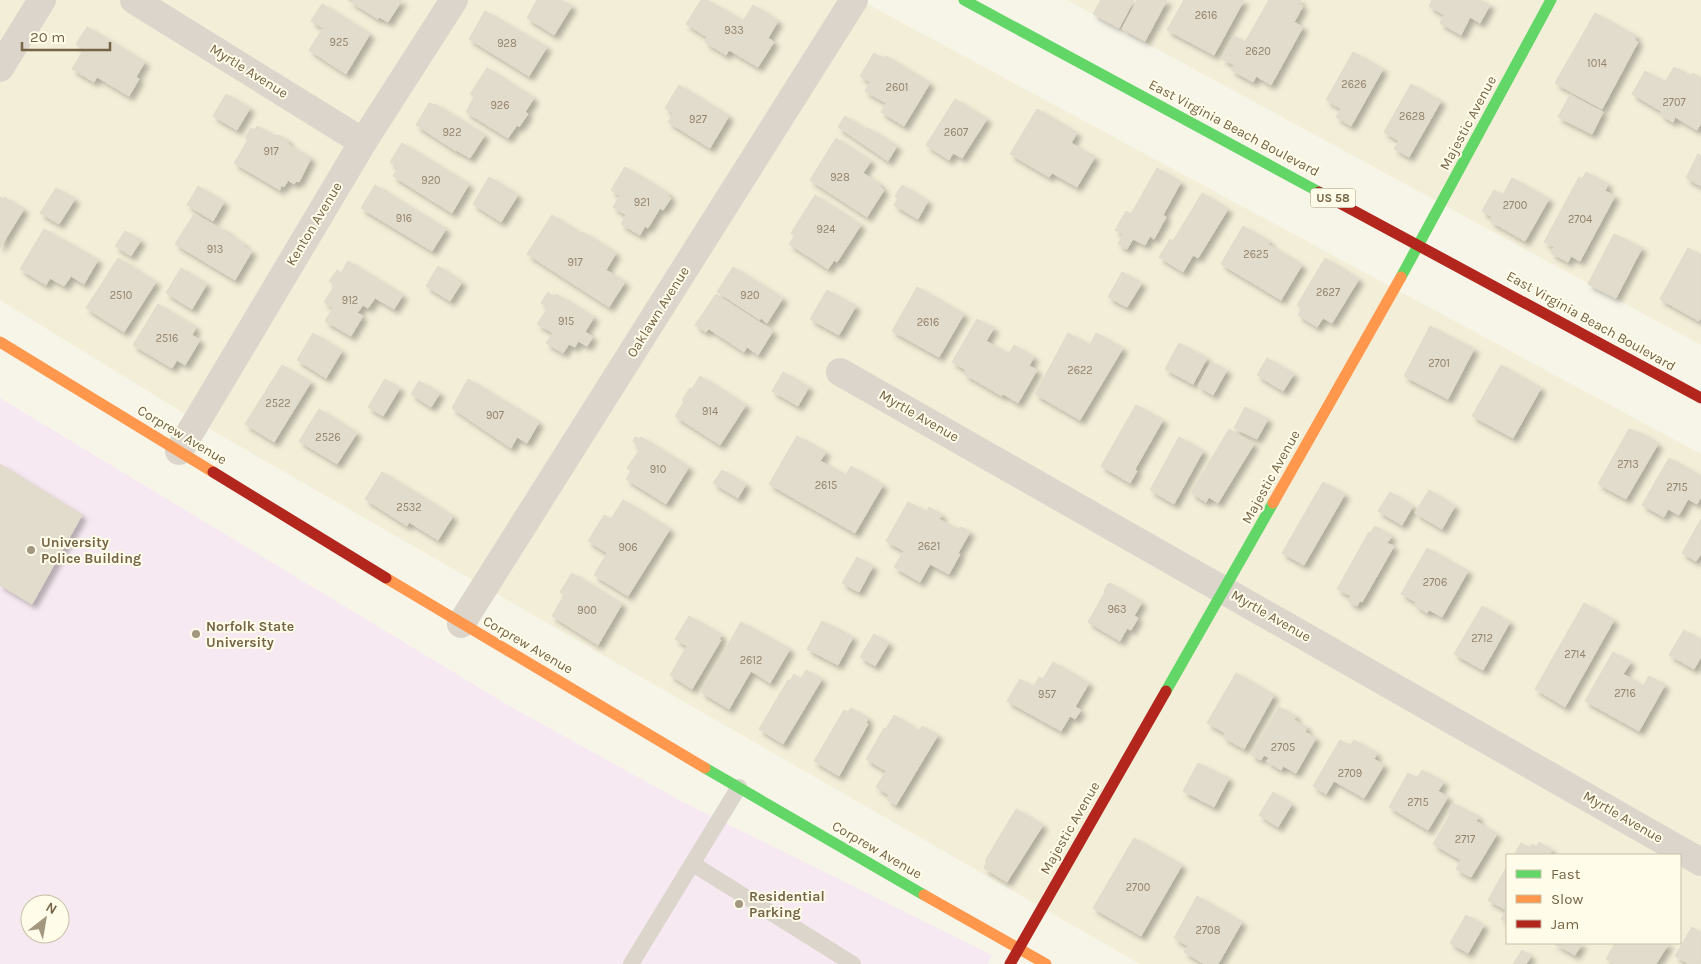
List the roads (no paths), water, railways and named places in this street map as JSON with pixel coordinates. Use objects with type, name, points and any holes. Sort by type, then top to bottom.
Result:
[{"type":"street","points":[[0,68],[42,0]]},
{"type":"street","name":"Myrtle Avenue","points":[[134,0],[363,142]]},
{"type":"street","name":"Kenton Avenue","points":[[179,451],[363,142],[454,0]]},
{"type":"street","name":"Oaklawn Avenue","points":[[461,624],[854,0]]},
{"type":"street","name":"East Virginia Beach Boulevard","points":[[964,0],[1419,244],[1701,398]]},
{"type":"street","name":"Majestic Avenue","points":[[1010,964],[1419,244],[1551,0]]},
{"type":"street","name":"Corprew Avenue","points":[[0,342],[461,624],[831,842],[1046,964]]},
{"type":"street","name":"Myrtle Avenue","points":[[840,372],[1701,862]]},
{"type":"lane","points":[[631,964],[739,787]]},
{"type":"lane","points":[[692,864],[853,964]]},
{"type":"place","name":"University Police Building","points":[[31,550]]},
{"type":"place","name":"Norfolk State University","points":[[196,634]]},
{"type":"place","name":"Residential Parking","points":[[739,904]]}]
